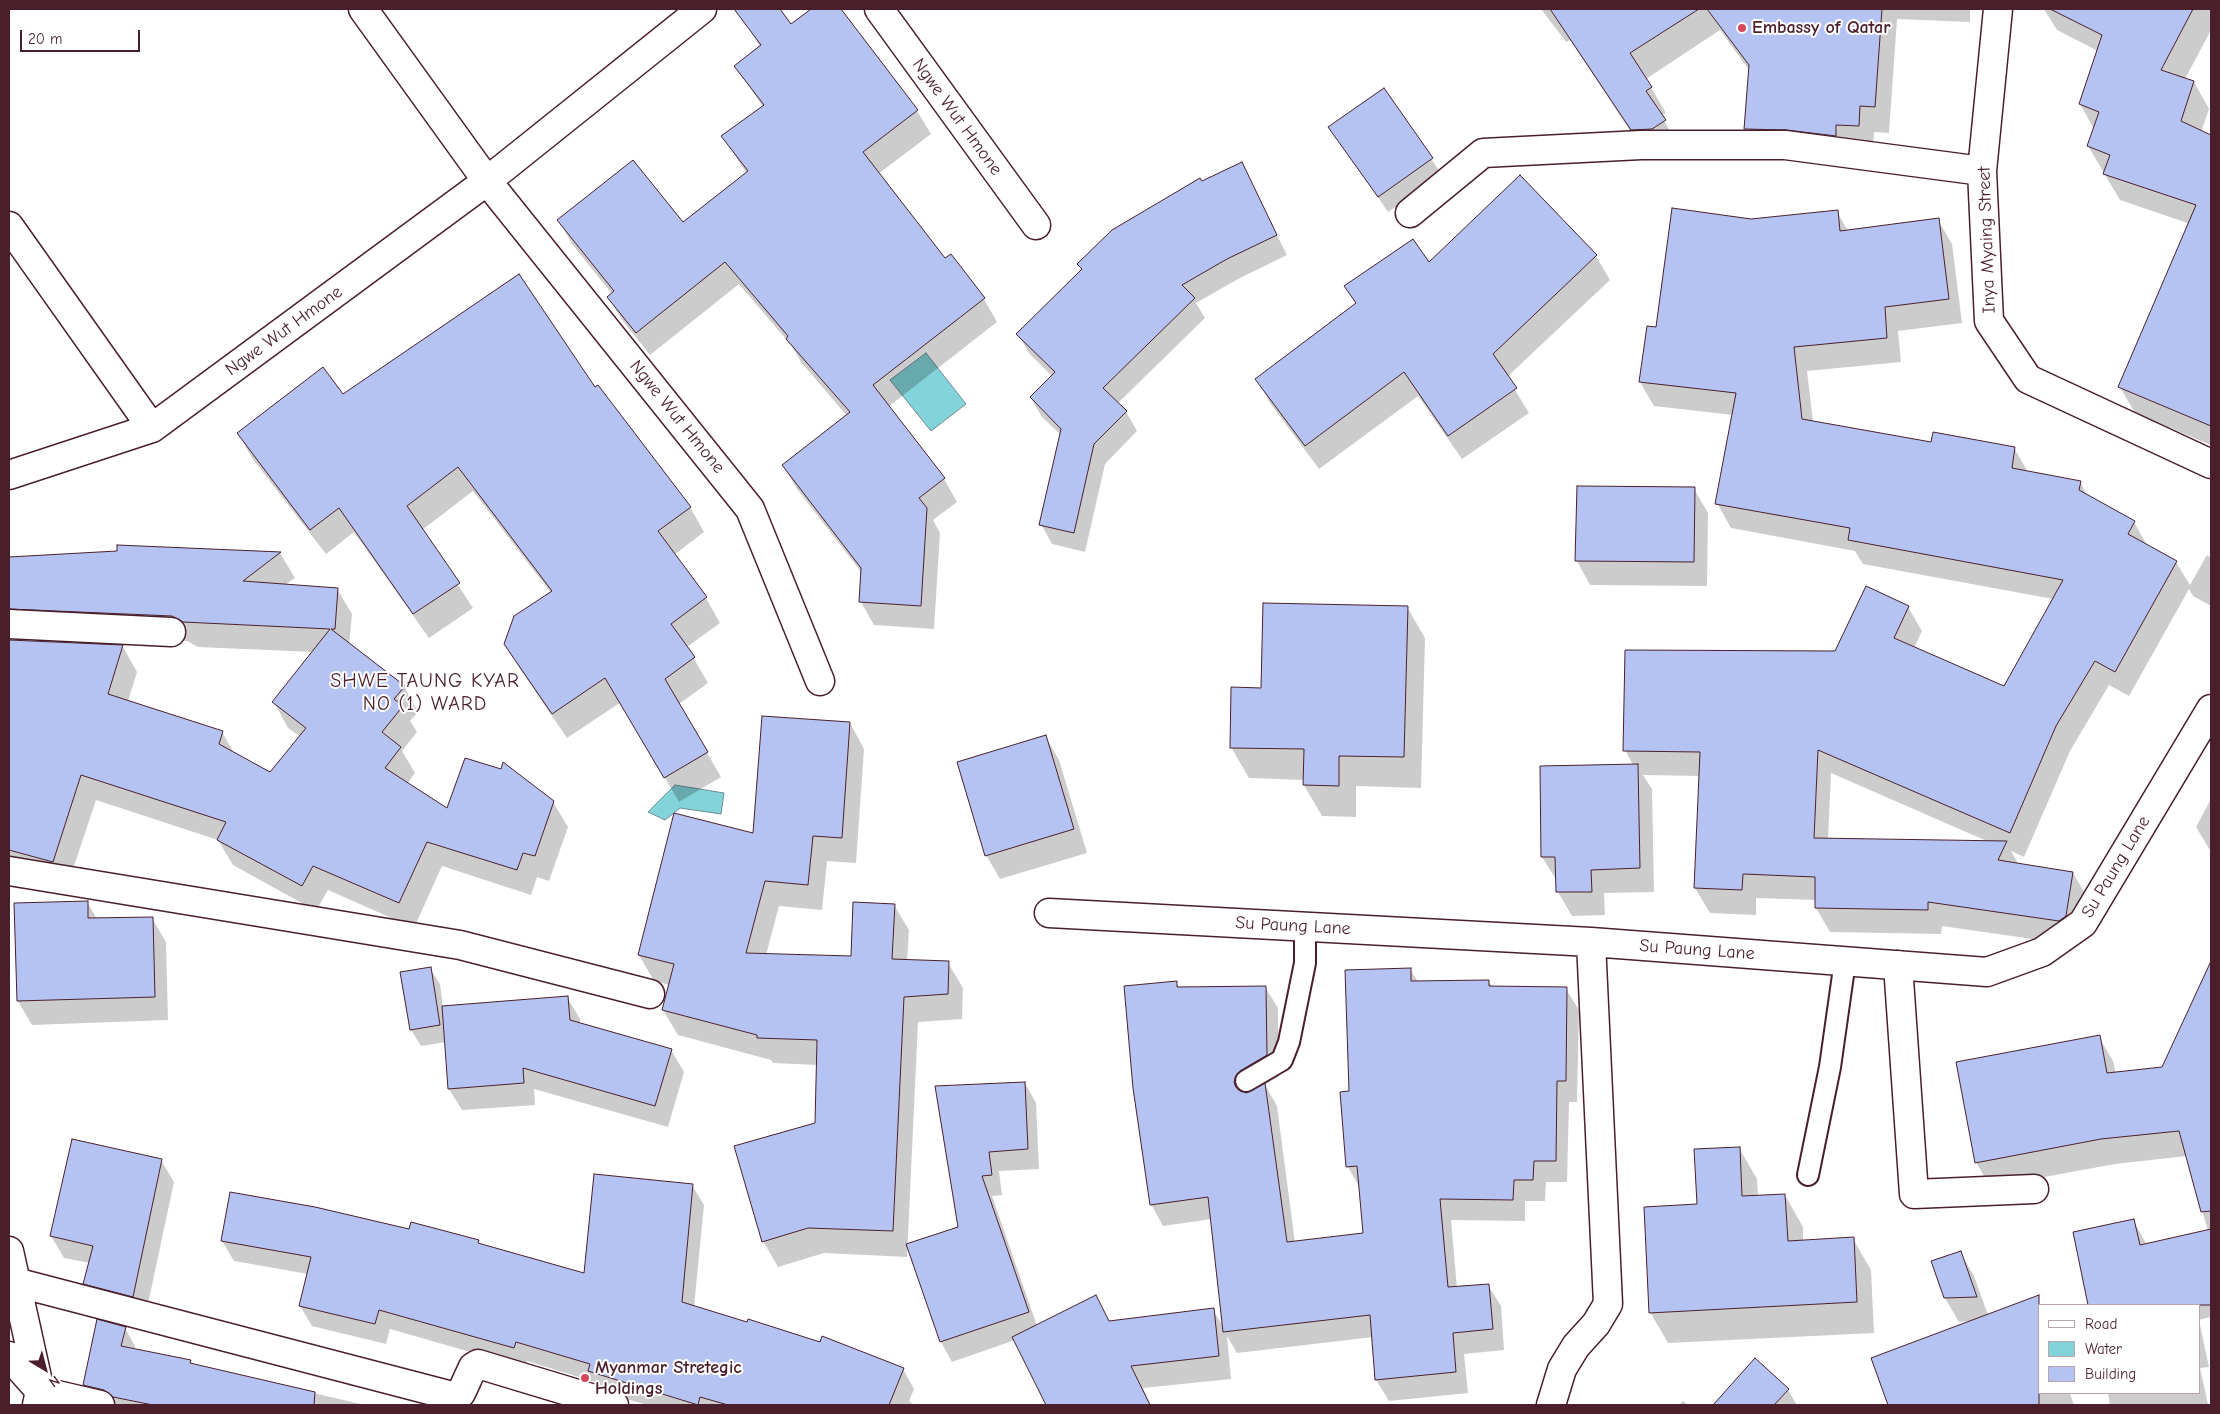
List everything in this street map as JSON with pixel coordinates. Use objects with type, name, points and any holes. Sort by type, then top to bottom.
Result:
[{"type":"street","name":"Ngwe Wut Hmone","points":[[363,9],[487,181],[750,509],[820,681]]},
{"type":"street","name":"Ngwe Wut Hmone","points":[[9,475],[152,428],[487,181],[702,9]]},
{"type":"street","name":"Ngwe Wut Hmone","points":[[879,9],[1036,226]]},
{"type":"street","name":"Inya Myaing Street","points":[[1998,9],[1982,171],[1989,321],[2028,379],[2211,464]]},
{"type":"street","points":[[1410,213],[1484,153],[1641,146],[1785,145],[1982,171]]},
{"type":"street","points":[[9,226],[152,428]]},
{"type":"street","points":[[9,624],[171,632]]},
{"type":"street","name":"Su Paung Lane","points":[[1049,912],[1591,942],[1987,972],[2042,952],[2083,922],[2211,709]]},
{"type":"street","points":[[9,872],[460,945],[650,994]]},
{"type":"street","points":[[1550,1405],[1562,1369],[1576,1346],[1596,1324],[1608,1304],[1591,942]]},
{"type":"street","points":[[1898,965],[1914,1194],[2034,1189]]},
{"type":"street","points":[[9,1251],[38,1398]]},
{"type":"street","points":[[15,1282],[456,1397],[461,1393],[473,1367],[478,1364],[614,1405]]},
{"type":"street","points":[[9,1356],[38,1398],[100,1405]]},
{"type":"lane","points":[[1246,1081],[1282,1060],[1289,1042],[1306,963],[1305,926]]},
{"type":"lane","points":[[1808,1174],[1830,1067],[1845,961]]},
{"type":"water","points":[[926,353],[966,404],[931,431],[890,380]]},
{"type":"water","points":[[675,785],[724,793],[721,814],[680,808],[665,820],[648,812]]},
{"type":"building","points":[[734,9],[780,9],[791,24],[811,9],[841,9],[918,110],[863,152],[945,258],[951,254],[985,298],[873,385],[945,478],[919,498],[927,508],[921,606],[859,602],[861,568],[782,465],[850,412],[786,339],[788,336],[725,262],[636,333],[607,297],[614,291],[557,220],[633,160],[683,222],[748,171],[721,136],[764,105],[734,66],[761,45]]},
{"type":"building","points":[[1550,9],[1699,9],[1630,53],[1652,87],[1646,91],[1666,120],[1652,129],[1631,130]]},
{"type":"building","points":[[1707,9],[1882,9],[1875,107],[1860,106],[1859,126],[1836,125],[1836,136],[1787,130],[1744,129],[1749,65]]},
{"type":"building","points":[[2050,9],[2193,9],[2161,70],[2194,81],[2181,121],[2211,135],[2211,426],[2118,387],[2196,205],[2103,174],[2110,155],[2087,146],[2099,112],[2079,104],[2102,35]]},
{"type":"building","points":[[1384,88],[1433,158],[1378,197],[1328,127]]},
{"type":"building","points":[[1242,162],[1277,235],[1227,259],[1182,285],[1195,298],[1103,388],[1127,411],[1094,444],[1074,533],[1039,525],[1061,429],[1030,397],[1055,372],[1016,334],[1082,269],[1077,264],[1112,230],[1200,178],[1202,181]]},
{"type":"building","points":[[1520,175],[1597,255],[1493,354],[1517,388],[1448,436],[1404,372],[1305,446],[1255,379],[1356,303],[1344,286],[1413,239],[1429,262]]},
{"type":"building","points":[[1672,208],[1751,219],[1838,210],[1840,231],[1939,218],[1949,299],[1885,307],[1887,338],[1794,347],[1802,419],[1931,442],[1933,432],[2015,447],[2012,468],[2081,481],[2079,490],[2135,521],[2128,534],[2177,561],[2115,672],[2095,661],[2056,726],[2010,833],[1818,750],[1814,838],[2007,841],[1998,860],[2073,872],[2066,916],[2059,921],[1928,902],[1928,910],[1815,908],[1815,877],[1743,874],[1742,890],[1694,888],[1700,752],[1623,751],[1625,650],[1835,651],[1866,586],[1909,606],[1894,638],[2004,686],[2063,580],[1848,540],[1850,528],[1715,504],[1736,393],[1639,382],[1647,326],[1656,327]]},
{"type":"building","points":[[519,274],[595,387],[598,385],[691,507],[658,531],[707,597],[671,624],[695,657],[665,679],[708,752],[664,778],[605,678],[552,714],[504,644],[514,616],[552,591],[458,467],[407,506],[460,583],[413,614],[339,508],[310,530],[237,433],[323,367],[343,394]]},
{"type":"building","points":[[1577,486],[1695,487],[1694,562],[1575,561]]},
{"type":"building","points":[[117,545],[281,552],[243,581],[338,588],[335,629],[331,629],[405,686],[394,699],[403,706],[382,732],[401,747],[385,768],[447,808],[465,758],[501,769],[503,762],[554,801],[535,856],[523,853],[517,870],[427,842],[399,903],[313,866],[302,886],[217,840],[226,822],[81,775],[53,862],[9,850],[9,640],[123,645],[108,694],[223,731],[219,744],[270,772],[306,728],[272,702],[330,629],[183,622],[172,616],[9,609],[9,557],[117,551]]},
{"type":"building","points":[[1263,603],[1408,606],[1404,757],[1339,756],[1339,786],[1303,785],[1304,749],[1230,748],[1231,687],[1261,688]]},
{"type":"building","points":[[762,716],[850,722],[842,838],[813,836],[808,885],[765,881],[746,953],[851,956],[853,902],[895,904],[892,959],[949,961],[948,994],[904,997],[893,1231],[808,1228],[762,1242],[734,1146],[815,1123],[817,1040],[757,1038],[757,1035],[662,1010],[674,964],[638,955],[674,813],[753,833]]},
{"type":"building","points":[[1046,735],[1074,829],[985,856],[957,762]]},
{"type":"building","points":[[1638,764],[1640,868],[1591,870],[1592,892],[1556,892],[1555,857],[1541,857],[1540,766]]},
{"type":"building","points":[[88,901],[88,918],[153,917],[155,997],[17,1001],[14,903]]},
{"type":"building","points":[[2211,961],[2211,1211],[2201,1212],[2179,1131],[2101,1139],[1975,1163],[1956,1062],[2100,1035],[2107,1073],[2162,1067]]},
{"type":"building","points":[[431,967],[440,1025],[410,1030],[400,972]]},
{"type":"building","points":[[1411,968],[1411,981],[1489,980],[1489,986],[1567,987],[1566,1081],[1557,1081],[1556,1161],[1534,1161],[1533,1180],[1514,1180],[1513,1200],[1440,1199],[1448,1287],[1489,1284],[1493,1329],[1453,1333],[1456,1372],[1375,1380],[1370,1315],[1223,1332],[1208,1197],[1150,1205],[1133,1088],[1124,986],[1177,981],[1177,987],[1266,986],[1267,1055],[1240,1071],[1234,1082],[1236,1087],[1246,1093],[1265,1083],[1287,1242],[1363,1233],[1357,1166],[1346,1167],[1340,1092],[1349,1091],[1345,970]]},
{"type":"building","points":[[568,996],[570,1020],[672,1049],[655,1106],[523,1068],[524,1083],[448,1089],[442,1006]]},
{"type":"building","points":[[1025,1082],[1028,1149],[989,1152],[992,1175],[982,1176],[1029,1312],[940,1342],[906,1244],[958,1227],[935,1086]]},
{"type":"building","points":[[72,1139],[162,1159],[133,1297],[83,1284],[93,1246],[50,1236]]},
{"type":"building","points":[[1740,1147],[1742,1196],[1785,1194],[1788,1241],[1854,1237],[1857,1302],[1649,1313],[1644,1207],[1697,1204],[1694,1149]]},
{"type":"building","points":[[594,1174],[693,1184],[682,1302],[747,1322],[748,1319],[820,1342],[822,1336],[904,1368],[889,1405],[728,1405],[700,1397],[698,1405],[588,1371],[590,1364],[516,1342],[514,1348],[379,1310],[375,1324],[299,1306],[311,1257],[221,1241],[230,1192],[315,1207],[409,1229],[411,1222],[479,1240],[478,1243],[584,1273]]},
{"type":"building","points":[[2134,1219],[2140,1245],[2211,1229],[2211,1305],[2088,1304],[2073,1232]]},
{"type":"building","points":[[1961,1251],[1977,1297],[1944,1298],[1931,1261]]},
{"type":"building","points":[[1096,1295],[1109,1321],[1214,1308],[1219,1356],[1131,1366],[1150,1405],[1046,1405],[1012,1337]]},
{"type":"building","points":[[2039,1295],[2039,1405],[1888,1405],[1871,1358]]},
{"type":"building","points":[[97,1319],[126,1327],[121,1346],[191,1360],[190,1363],[315,1392],[314,1405],[153,1405],[113,1397],[104,1390],[83,1385]]},
{"type":"building","points":[[1755,1358],[1789,1389],[1774,1405],[1713,1405]]},
{"type":"place","name":"Embassy of Qatar","points":[[1742,28]]},
{"type":"place","name":"Myanmar Stretegic Holdings","points":[[585,1378]]},
{"type":"district","name":"SHWE TAUNG KYAR NO (1) WARD","points":[[425,692]]}]
